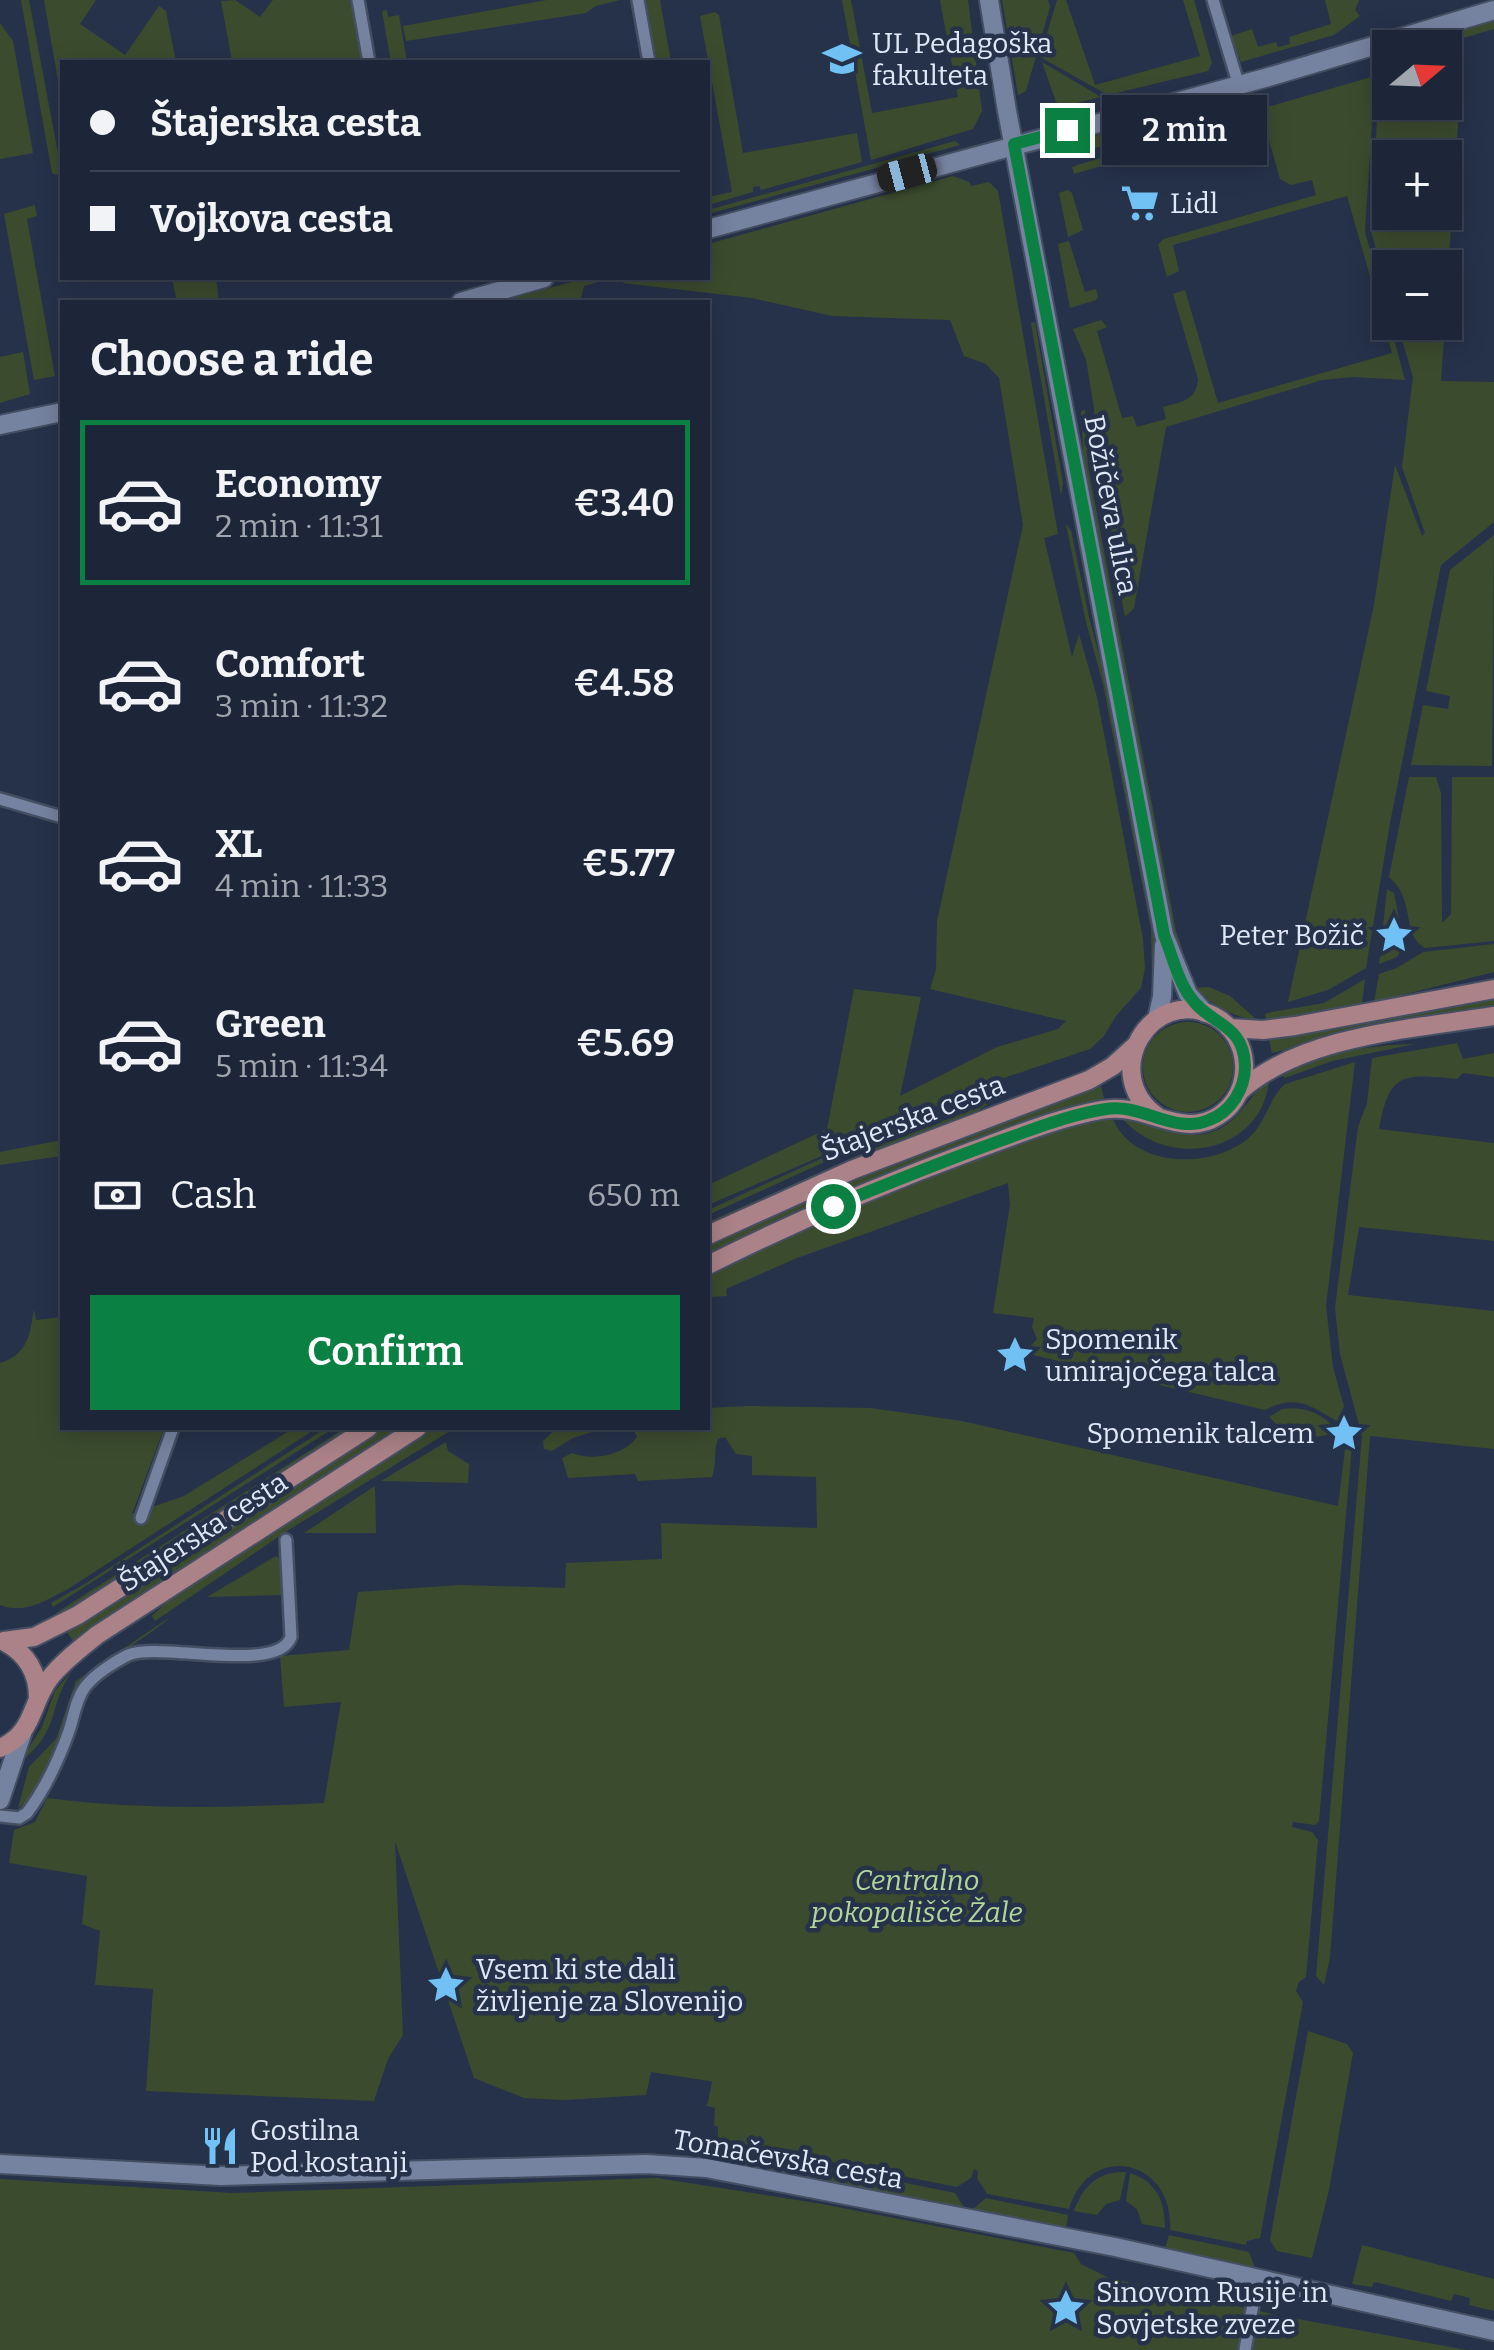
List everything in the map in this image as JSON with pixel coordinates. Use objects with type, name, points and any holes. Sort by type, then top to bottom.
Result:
[{"type":"main road","points":[[1229,1028],[1263,1030],[1295,1026],[1494,989]]},
{"type":"main road","points":[[1158,1019],[1181,1010],[1205,1012],[1229,1028],[1244,1056],[1240,1091]]},
{"type":"main road","name":"Štajerska cesta","points":[[710,1263],[874,1189],[1044,1125],[1121,1107],[1180,1124],[1204,1122],[1226,1110],[1240,1091],[1272,1066],[1306,1053],[1494,1016]]},
{"type":"main road","name":"Štajerska cesta","points":[[710,1234],[866,1164],[1089,1080],[1113,1066],[1158,1019]]},
{"type":"main road","points":[[1135,1046],[1132,1082],[1140,1099],[1157,1116]]},
{"type":"main road","name":"Štajerska cesta","points":[[2,1640],[34,1637],[78,1615],[365,1430]]},
{"type":"main road","name":"Štajerska cesta","points":[[22,1734],[51,1676],[97,1635],[414,1430]]},
{"type":"main road","name":"Štajerska cesta","points":[[2,1640],[31,1666],[38,1702]]},
{"type":"main road","points":[[0,1748],[22,1734]]},
{"type":"street","points":[[358,0],[369,60]]},
{"type":"street","points":[[638,0],[649,60]]},
{"type":"street","name":"Božičeva ulica","points":[[989,0],[1164,935],[1188,994],[1205,1012]]},
{"type":"street","points":[[1212,0],[1238,86]]},
{"type":"street","points":[[710,228],[1238,86],[1494,10]]},
{"type":"street","points":[[468,300],[537,280]]},
{"type":"street","points":[[0,426],[60,412]]},
{"type":"street","points":[[0,800],[60,816]]},
{"type":"street","name":"Božičeva ulica","points":[[1158,1019],[1164,935]]},
{"type":"street","points":[[141,1518],[172,1430]]},
{"type":"street","points":[[0,1816],[19,1818],[27,1814],[62,1749],[84,1689],[132,1653],[244,1654],[283,1648],[290,1637],[286,1540]]},
{"type":"street","points":[[0,1800],[22,1734]]},
{"type":"street","name":"Tomačevska cesta","points":[[0,2164],[221,2176],[646,2164],[706,2168],[1114,2247],[1494,2331]]},
{"type":"street","points":[[1245,2350],[1256,2287]]},
{"type":"green space","points":[[21,0],[29,0],[60,164],[57,175],[52,173]]},
{"type":"green space","points":[[44,0],[96,0],[80,24],[125,55],[159,6],[166,11],[176,60],[60,60],[60,92]]},
{"type":"green space","points":[[235,0],[260,17],[273,0],[351,0],[362,60],[232,60],[221,1]]},
{"type":"green space","points":[[547,0],[620,0],[586,13],[406,41],[403,26]]},
{"type":"green space","points":[[646,0],[660,0],[671,60],[657,60]]},
{"type":"green space","points":[[842,0],[851,0],[872,113],[958,97],[940,0],[968,0],[982,111],[973,129],[871,160]]},
{"type":"green space","points":[[1002,0],[1048,0],[1050,7],[1026,91],[1018,95]]},
{"type":"green space","points":[[1057,0],[1066,0],[1095,85],[1200,56],[1183,0],[1194,0],[1212,63],[1208,71],[1108,95],[1040,57]]},
{"type":"green space","points":[[1325,0],[1359,0],[1355,10],[1360,16],[1334,35],[1241,62],[1231,36],[1252,29],[1258,47],[1276,42],[1278,47],[1290,44],[1289,37],[1331,24]]},
{"type":"green space","points":[[387,10],[388,17],[399,15],[407,60],[391,60],[382,11]]},
{"type":"green space","points":[[715,12],[719,15],[743,153],[857,133],[862,162],[761,190],[759,186],[753,187],[753,192],[710,204],[710,197],[732,192],[700,16]]},
{"type":"green space","points":[[1494,21],[1494,29],[1462,38],[1462,30]]},
{"type":"green space","points":[[0,23],[13,41],[33,153],[0,159]]},
{"type":"green space","points":[[1042,62],[1101,97],[1064,106],[1056,102]]},
{"type":"green space","points":[[1372,77],[1365,231],[1372,257],[1372,283],[1347,196],[1173,245],[1179,271],[1167,277],[1158,244],[1164,239],[1316,195],[1312,180],[1291,185],[1280,179],[1260,109]]},
{"type":"green space","points":[[1221,101],[1235,104],[1070,156],[1066,144]]},
{"type":"green space","points":[[1236,115],[1240,125],[1074,174],[1072,167]]},
{"type":"green space","points":[[1377,120],[1458,120],[1457,140],[1376,140]]},
{"type":"green space","points":[[955,141],[960,145],[710,213],[710,209]]},
{"type":"green space","points":[[953,176],[971,186],[989,182],[998,191],[1058,534],[1044,538],[1072,657],[1079,634],[1097,697],[1143,939],[1145,968],[1141,988],[1090,1049],[995,1081],[710,1204],[710,1184],[827,1129],[854,989],[921,997],[900,1096],[997,1047],[1058,1029],[1066,1021],[930,989],[936,969],[937,921],[1023,525],[999,378],[986,364],[964,356],[950,320],[832,316],[752,298],[623,283],[710,280],[710,243]]},
{"type":"green space","points":[[1068,190],[1083,230],[1068,237],[1059,193]]},
{"type":"green space","points":[[1372,197],[1372,230],[1451,230],[1449,250],[1376,250],[1370,228]]},
{"type":"green space","points":[[35,205],[37,216],[27,219],[55,376],[34,380],[4,214]]},
{"type":"green space","points":[[1069,241],[1085,292],[1096,289],[1098,296],[1070,308],[1058,244]]},
{"type":"green space","points":[[172,280],[216,280],[219,300],[177,300]]},
{"type":"green space","points":[[580,280],[605,280],[584,286],[580,300],[504,300]]},
{"type":"green space","points":[[1185,290],[1218,403],[1392,353],[1388,340],[1394,340],[1405,380],[1322,380],[1166,427],[1134,608],[1125,617],[1098,469],[1086,360],[1073,329],[1101,320],[1107,327],[1097,331],[1122,418],[1133,416],[1137,427],[1166,419],[1163,407],[1186,399],[1197,386],[1173,294]]},
{"type":"green space","points":[[1035,322],[1063,483],[1061,496],[1031,323]]},
{"type":"green space","points":[[1402,340],[1444,340],[1441,381],[1494,382],[1494,522],[1441,565],[1366,968],[1328,990],[1288,1002],[1374,605],[1395,465],[1422,536],[1425,533],[1402,467],[1413,377]]},
{"type":"green space","points":[[23,352],[30,394],[0,403],[0,357]]},
{"type":"green space","points":[[1085,410],[1088,466],[1176,931],[1190,973],[1185,972],[1172,931],[1084,468],[1081,411]]},
{"type":"green space","points":[[1066,524],[1071,530],[1110,696],[1155,928],[1158,979],[1152,982],[1151,929],[1103,684]]},
{"type":"green space","points":[[1494,535],[1492,766],[1411,765],[1423,705],[1448,709],[1450,696],[1426,691],[1450,570]]},
{"type":"green space","points":[[1409,777],[1436,777],[1441,793],[1442,923],[1451,914],[1452,777],[1494,777],[1494,941],[1425,948],[1413,935],[1403,896],[1389,877]]},
{"type":"green space","points":[[1387,889],[1394,893],[1404,944],[1397,957],[1379,964]]},
{"type":"green space","points":[[1494,944],[1494,972],[1374,1002],[1379,974],[1423,952]]},
{"type":"green space","points":[[1365,979],[1362,1005],[1266,1019],[1265,1014],[1272,1012],[1324,1003]]},
{"type":"green space","points":[[1209,987],[1230,996],[1256,1019],[1222,1009],[1193,988]]},
{"type":"green space","points":[[1494,997],[1494,1008],[1272,1053],[1269,1040]]},
{"type":"green space","points":[[1188,1022],[1205,1025],[1220,1035],[1230,1050],[1230,1084],[1220,1099],[1205,1109],[1188,1112],[1171,1109],[1156,1099],[1146,1084],[1143,1067],[1146,1050],[1156,1035],[1171,1025]]},
{"type":"green space","points":[[1457,1043],[1463,1059],[1494,1053],[1494,1077],[1463,1073],[1457,1079],[1402,1080],[1388,1096],[1379,1129],[1494,1143],[1494,1241],[1359,1227],[1348,1295],[1494,1311],[1494,1449],[1370,1436],[1330,1958],[1324,1985],[1316,1976],[1362,1436],[1340,1354],[1335,1308],[1358,1127],[1367,1103],[1372,1058]]},
{"type":"green space","points":[[1415,1044],[1332,1061],[1285,1078],[1280,1074],[1346,1052]]},
{"type":"green space","points":[[1355,1062],[1326,1306],[1333,1367],[1350,1428],[1301,1403],[1279,1404],[1265,1410],[1025,1353],[1037,1339],[1032,1327],[1034,1318],[993,1313],[1010,1205],[1008,1183],[797,1258],[726,1289],[727,1296],[710,1297],[710,1273],[901,1188],[1057,1130],[1113,1119],[1138,1148],[1157,1155],[1197,1159],[1218,1154],[1251,1136],[1285,1084]]},
{"type":"green space","points":[[1269,1081],[1262,1106],[1249,1125],[1231,1139],[1209,1147],[1162,1145],[1122,1118],[1176,1133],[1203,1134],[1230,1122]]},
{"type":"green space","points":[[1101,1086],[1104,1098],[1018,1126],[710,1255],[710,1243],[846,1181],[979,1128]]},
{"type":"green space","points":[[1001,1089],[1004,1095],[970,1115],[832,1170],[710,1225],[710,1221],[886,1143],[969,1111]]},
{"type":"green space","points":[[980,1095],[960,1108],[829,1160],[710,1214],[710,1209],[827,1156]]},
{"type":"green space","points":[[60,1140],[60,1156],[0,1165],[0,1152]]},
{"type":"green space","points":[[34,1309],[36,1320],[60,1317],[60,1430],[163,1430],[132,1514],[184,1496],[291,1430],[314,1430],[68,1589],[27,1607],[0,1605],[0,1363],[17,1354],[29,1334]]},
{"type":"green space","name":"Centralno pokopališče Žale","points":[[710,1408],[871,1408],[962,1421],[1338,1506],[1345,1450],[1352,1446],[1319,1821],[1315,1825],[1293,1822],[1292,1827],[1312,1832],[1318,1840],[1306,1977],[1296,1991],[1303,2002],[1260,2238],[1247,2241],[1246,2245],[1170,2230],[1168,2206],[1159,2187],[1145,2174],[1128,2167],[1094,2173],[1079,2187],[1069,2209],[987,2194],[974,2169],[971,2178],[957,2187],[722,2140],[714,2125],[715,2108],[707,2106],[712,2082],[709,2081],[651,2072],[646,2095],[565,2100],[524,2098],[474,2078],[395,1841],[403,2035],[388,2059],[374,2101],[146,2091],[153,1989],[95,1985],[100,1931],[82,1924],[87,1876],[9,1863],[14,1830],[35,1822],[47,1798],[186,1807],[324,1803],[341,1702],[284,1707],[280,1656],[349,1650],[358,1592],[460,1585],[565,1588],[566,1563],[662,1559],[661,1523],[817,1528],[816,1477],[752,1475],[752,1456],[736,1454],[725,1437],[718,1439],[712,1477],[638,1481],[635,1474],[568,1478],[562,1458],[572,1453],[616,1453],[637,1437],[634,1430],[710,1430]]},
{"type":"green space","points":[[1282,1409],[1318,1415],[1335,1428],[1334,1433],[1316,1437],[1291,1433],[1269,1417]]},
{"type":"green space","points":[[323,1430],[331,1430],[53,1607],[51,1603]]},
{"type":"green space","points":[[342,1430],[350,1430],[58,1616],[56,1613]]},
{"type":"green space","points":[[379,1430],[400,1430],[73,1641],[67,1632]]},
{"type":"green space","points":[[430,1430],[452,1430],[287,1531],[155,1621],[152,1616],[176,1593]]},
{"type":"green space","points":[[555,1430],[599,1430],[573,1438],[552,1451],[544,1449],[543,1441]]},
{"type":"green space","points":[[446,1442],[448,1451],[469,1464],[468,1483],[381,1481]]},
{"type":"green space","points":[[375,1486],[376,1533],[304,1533]]},
{"type":"green space","points":[[276,1556],[281,1560],[285,1595],[207,1597]]},
{"type":"green space","points":[[170,1617],[89,1678],[41,1784],[18,1808],[29,1767],[56,1739],[76,1681]]},
{"type":"green space","points":[[73,1670],[42,1739],[19,1763],[42,1727],[55,1691]]},
{"type":"green space","points":[[1308,2031],[1347,2044],[1353,2053],[1329,2190],[1312,2258],[1277,2251],[1270,2240]]},
{"type":"green space","points":[[717,2145],[955,2193],[965,2209],[716,2158]]},
{"type":"green space","points":[[1126,2172],[1120,2200],[1106,2204],[1097,2215],[1074,2211],[1093,2182],[1107,2174]]},
{"type":"green space","points":[[1130,2173],[1158,2194],[1165,2228],[1142,2224],[1137,2209],[1126,2201]]},
{"type":"green space","points":[[657,2178],[822,2204],[1074,2253],[1081,2264],[1109,2278],[1287,2317],[1467,2350],[0,2350],[0,2179],[233,2193]]},
{"type":"green space","points":[[986,2198],[1068,2215],[1066,2229],[971,2211]]},
{"type":"green space","points":[[1169,2235],[1249,2252],[1255,2268],[1165,2249]]},
{"type":"green space","points":[[1362,2245],[1494,2279],[1494,2311],[1469,2305],[1470,2298],[1454,2294],[1451,2301],[1374,2282],[1372,2287],[1352,2284]]},
{"type":"place","name":"UL Pedagoška fakulteta","points":[[842,59]]},
{"type":"place","name":"Lidl","points":[[1140,203]]},
{"type":"place","name":"Peter Božič","points":[[1394,935]]},
{"type":"place","name":"Spomenik umirajočega talca","points":[[1015,1355]]},
{"type":"place","name":"Spomenik talcem","points":[[1344,1433]]},
{"type":"place","name":"Vsem ki ste dali življenje za Slovenijo","points":[[446,1985]]},
{"type":"place","name":"Gostilna Pod kostanji","points":[[220,2146]]},
{"type":"place","name":"Sinovom Rusije in Sovjetske zveze","points":[[1066,2308]]},
{"type":"route","points":[[833,1206],[1073,1116],[1121,1107],[1174,1123],[1204,1122],[1230,1106],[1242,1086],[1244,1062],[1238,1040],[1188,994],[1164,935],[1014,144],[1067,130]]}]
